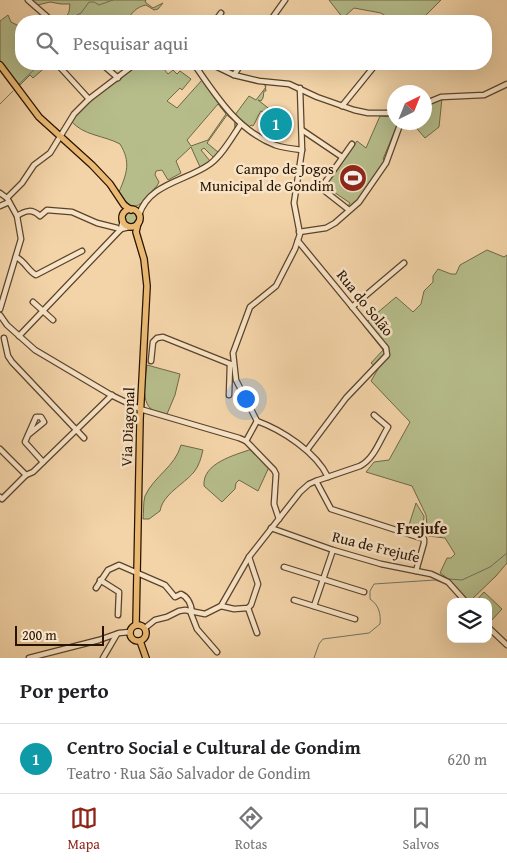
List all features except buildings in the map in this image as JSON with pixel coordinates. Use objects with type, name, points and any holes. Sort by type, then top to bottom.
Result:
[{"type":"main road","points":[[0,65],[36,114],[101,174],[124,206],[140,215],[136,232],[123,220],[124,206]]},
{"type":"main road","points":[[124,214],[132,210]]},
{"type":"main road","points":[[130,227],[138,224]]},
{"type":"main road","name":"Via Diagonal","points":[[136,232],[144,259],[147,286],[140,409],[136,625]]},
{"type":"main road","points":[[136,625],[142,625],[145,628],[146,636],[140,641],[133,639],[130,632],[132,627],[136,625]]},
{"type":"main road","points":[[140,641],[146,658]]},
{"type":"street","points":[[28,0],[45,15]]},
{"type":"street","points":[[274,15],[285,0]]},
{"type":"street","points":[[62,70],[89,99]]},
{"type":"street","points":[[109,70],[118,78]]},
{"type":"street","points":[[0,206],[8,200],[34,165],[50,153],[72,115],[89,99],[128,70]]},
{"type":"street","points":[[199,70],[213,94],[241,124],[277,146],[302,150]]},
{"type":"street","points":[[224,70],[234,75],[259,81],[290,84],[317,97],[368,113],[387,113]]},
{"type":"street","points":[[234,75],[237,70]]},
{"type":"street","points":[[342,106],[371,70]]},
{"type":"street","points":[[432,100],[440,97],[484,95],[507,84]]},
{"type":"street","points":[[229,395],[233,353],[246,314],[250,307],[276,286],[298,241],[299,232],[294,203],[302,150],[300,88]]},
{"type":"street","points":[[132,210],[142,206],[164,186],[204,168],[214,161],[241,124]]},
{"type":"street","points":[[302,130],[342,157]]},
{"type":"street","points":[[299,232],[326,228],[335,223],[365,194],[386,163],[398,130]]},
{"type":"street","points":[[349,210],[321,188],[352,144]]},
{"type":"street","points":[[0,193],[8,200],[17,216],[21,239],[0,309]]},
{"type":"street","points":[[140,215],[142,206]]},
{"type":"street","points":[[17,216],[31,210],[40,216],[47,210],[72,212],[97,223],[120,230],[130,227]]},
{"type":"street","points":[[20,336],[120,230],[123,220]]},
{"type":"street","name":"Rua do Solão","points":[[298,241],[386,348],[388,355],[346,398],[307,450]]},
{"type":"street","points":[[16,257],[36,275],[82,251]]},
{"type":"street","points":[[352,307],[404,263]]},
{"type":"street","points":[[33,302],[53,320]]},
{"type":"street","points":[[0,318],[35,350],[112,395],[140,409],[246,441],[276,474],[274,504],[279,519]]},
{"type":"street","points":[[11,328],[2,339],[8,356],[84,438]]},
{"type":"street","points":[[151,362],[153,342],[157,338],[163,338],[231,364]]},
{"type":"street","points":[[231,364],[236,380],[257,421],[274,426],[307,450],[328,477]]},
{"type":"street","points":[[1,498],[26,475],[33,472],[112,395]]},
{"type":"street","points":[[145,628],[155,620],[179,612],[191,611],[205,614],[220,606],[249,557],[300,492],[309,484],[366,463],[388,427],[374,415]]},
{"type":"street","points":[[246,441],[257,421]]},
{"type":"street","points":[[28,435],[25,442],[43,462]]},
{"type":"street","points":[[0,449],[26,475]]},
{"type":"street","points":[[316,481],[331,509],[424,539],[416,571]]},
{"type":"street","name":"Rua de Frejufe","points":[[271,528],[333,550],[381,564],[442,578],[462,598]]},
{"type":"street","points":[[314,606],[333,550]]},
{"type":"street","points":[[220,606],[234,609],[248,608],[251,605],[258,584],[249,557]]},
{"type":"street","points":[[96,588],[108,570],[119,565],[165,585],[175,597],[181,594],[185,596],[190,603],[197,630],[218,652]]},
{"type":"street","points":[[284,567],[364,592]]},
{"type":"street","points":[[100,580],[119,592],[118,615]]},
{"type":"street","points":[[294,600],[355,619]]},
{"type":"street","points":[[248,608],[257,633]]},
{"type":"street","points":[[492,631],[507,645]]},
{"type":"street","points":[[29,658],[130,632]]},
{"type":"street","points":[[103,658],[117,634]]},
{"type":"green space","points":[[32,0],[146,0],[145,2],[153,8],[163,3],[158,9],[154,10],[146,5],[140,7],[130,15],[67,15],[70,4],[50,2],[38,5]]},
{"type":"green space","points":[[329,0],[441,0],[426,15],[384,15],[354,8],[346,15],[341,15]]},
{"type":"green space","points":[[8,15],[11,22],[15,24],[15,70],[42,70],[33,78],[30,75],[18,87],[0,60],[0,21]]},
{"type":"green space","points":[[130,70],[165,70],[168,74],[173,70],[177,74],[180,71],[191,79],[182,90],[180,88],[167,101],[177,108],[202,80],[223,110],[235,122],[227,115],[207,143],[218,152],[214,158],[204,148],[201,150],[210,161],[200,167],[191,147],[176,161],[181,173],[168,180],[162,170],[156,171],[155,175],[159,182],[157,186],[139,205],[135,206],[130,205],[119,192],[127,168],[126,156],[120,144],[82,130],[71,121],[90,100]],"holes":[[[218,104],[226,114],[208,140],[191,146],[187,140]]]},
{"type":"green space","points":[[265,88],[266,91],[264,91],[263,98],[261,101],[258,100],[272,111],[269,116],[261,111],[253,126],[249,127],[235,115],[249,96],[256,100]]},
{"type":"green space","points":[[442,98],[439,127],[425,138],[418,130],[432,130],[432,103]]},
{"type":"green space","name":"Campo de Jogos Municipal de Gondim","points":[[380,116],[387,116],[387,130],[395,130],[383,159],[385,161],[356,204],[350,207],[348,206],[350,203],[331,190],[327,184],[357,141],[366,148]]},
{"type":"green space","points":[[133,212],[136,213],[136,223],[129,224],[126,223],[125,216],[126,213]]},
{"type":"green space","points":[[487,250],[504,257],[507,255],[507,563],[473,598],[465,598],[440,573],[447,558],[451,558],[455,554],[445,538],[428,536],[426,515],[412,486],[366,472],[374,462],[389,460],[410,422],[371,381],[378,369],[371,363],[383,350],[363,325],[396,297],[413,312],[421,304],[424,291],[433,282],[433,276],[438,269],[456,274],[460,265]]},
{"type":"green space","points":[[147,365],[180,374],[175,395],[167,414],[158,413],[147,404],[144,389]]},
{"type":"green space","points":[[181,445],[203,450],[197,467],[190,477],[169,495],[160,511],[149,519],[143,519],[145,496],[174,459]]},
{"type":"green space","points":[[252,449],[269,467],[258,491],[239,480],[236,483],[235,489],[222,502],[204,486],[208,471],[229,457]]},
{"type":"green space","points":[[416,503],[424,516],[423,528],[409,525]]},
{"type":"green space","points":[[484,592],[490,598],[479,598]]},
{"type":"green space","points":[[492,600],[502,609],[492,620]]},
{"type":"waterway","points":[[77,15],[81,13],[89,2],[99,5],[113,0]]},
{"type":"waterway","points":[[18,85],[34,70]]},
{"type":"waterway","points":[[0,104],[13,91]]},
{"type":"waterway","points":[[449,579],[462,580],[490,567],[507,553]]},
{"type":"waterway","points":[[314,658],[323,639],[369,633],[380,624],[379,610],[370,599],[370,591],[374,584],[435,580],[445,583]]},
{"type":"place","name":"Centro Social e Cultural de Gondim","points":[[276,124]]},
{"type":"place","name":"Campo de Jogos Municipal de Gondim","points":[[353,178]]},
{"type":"district","name":"Frejufe","points":[[422,528]]}]
